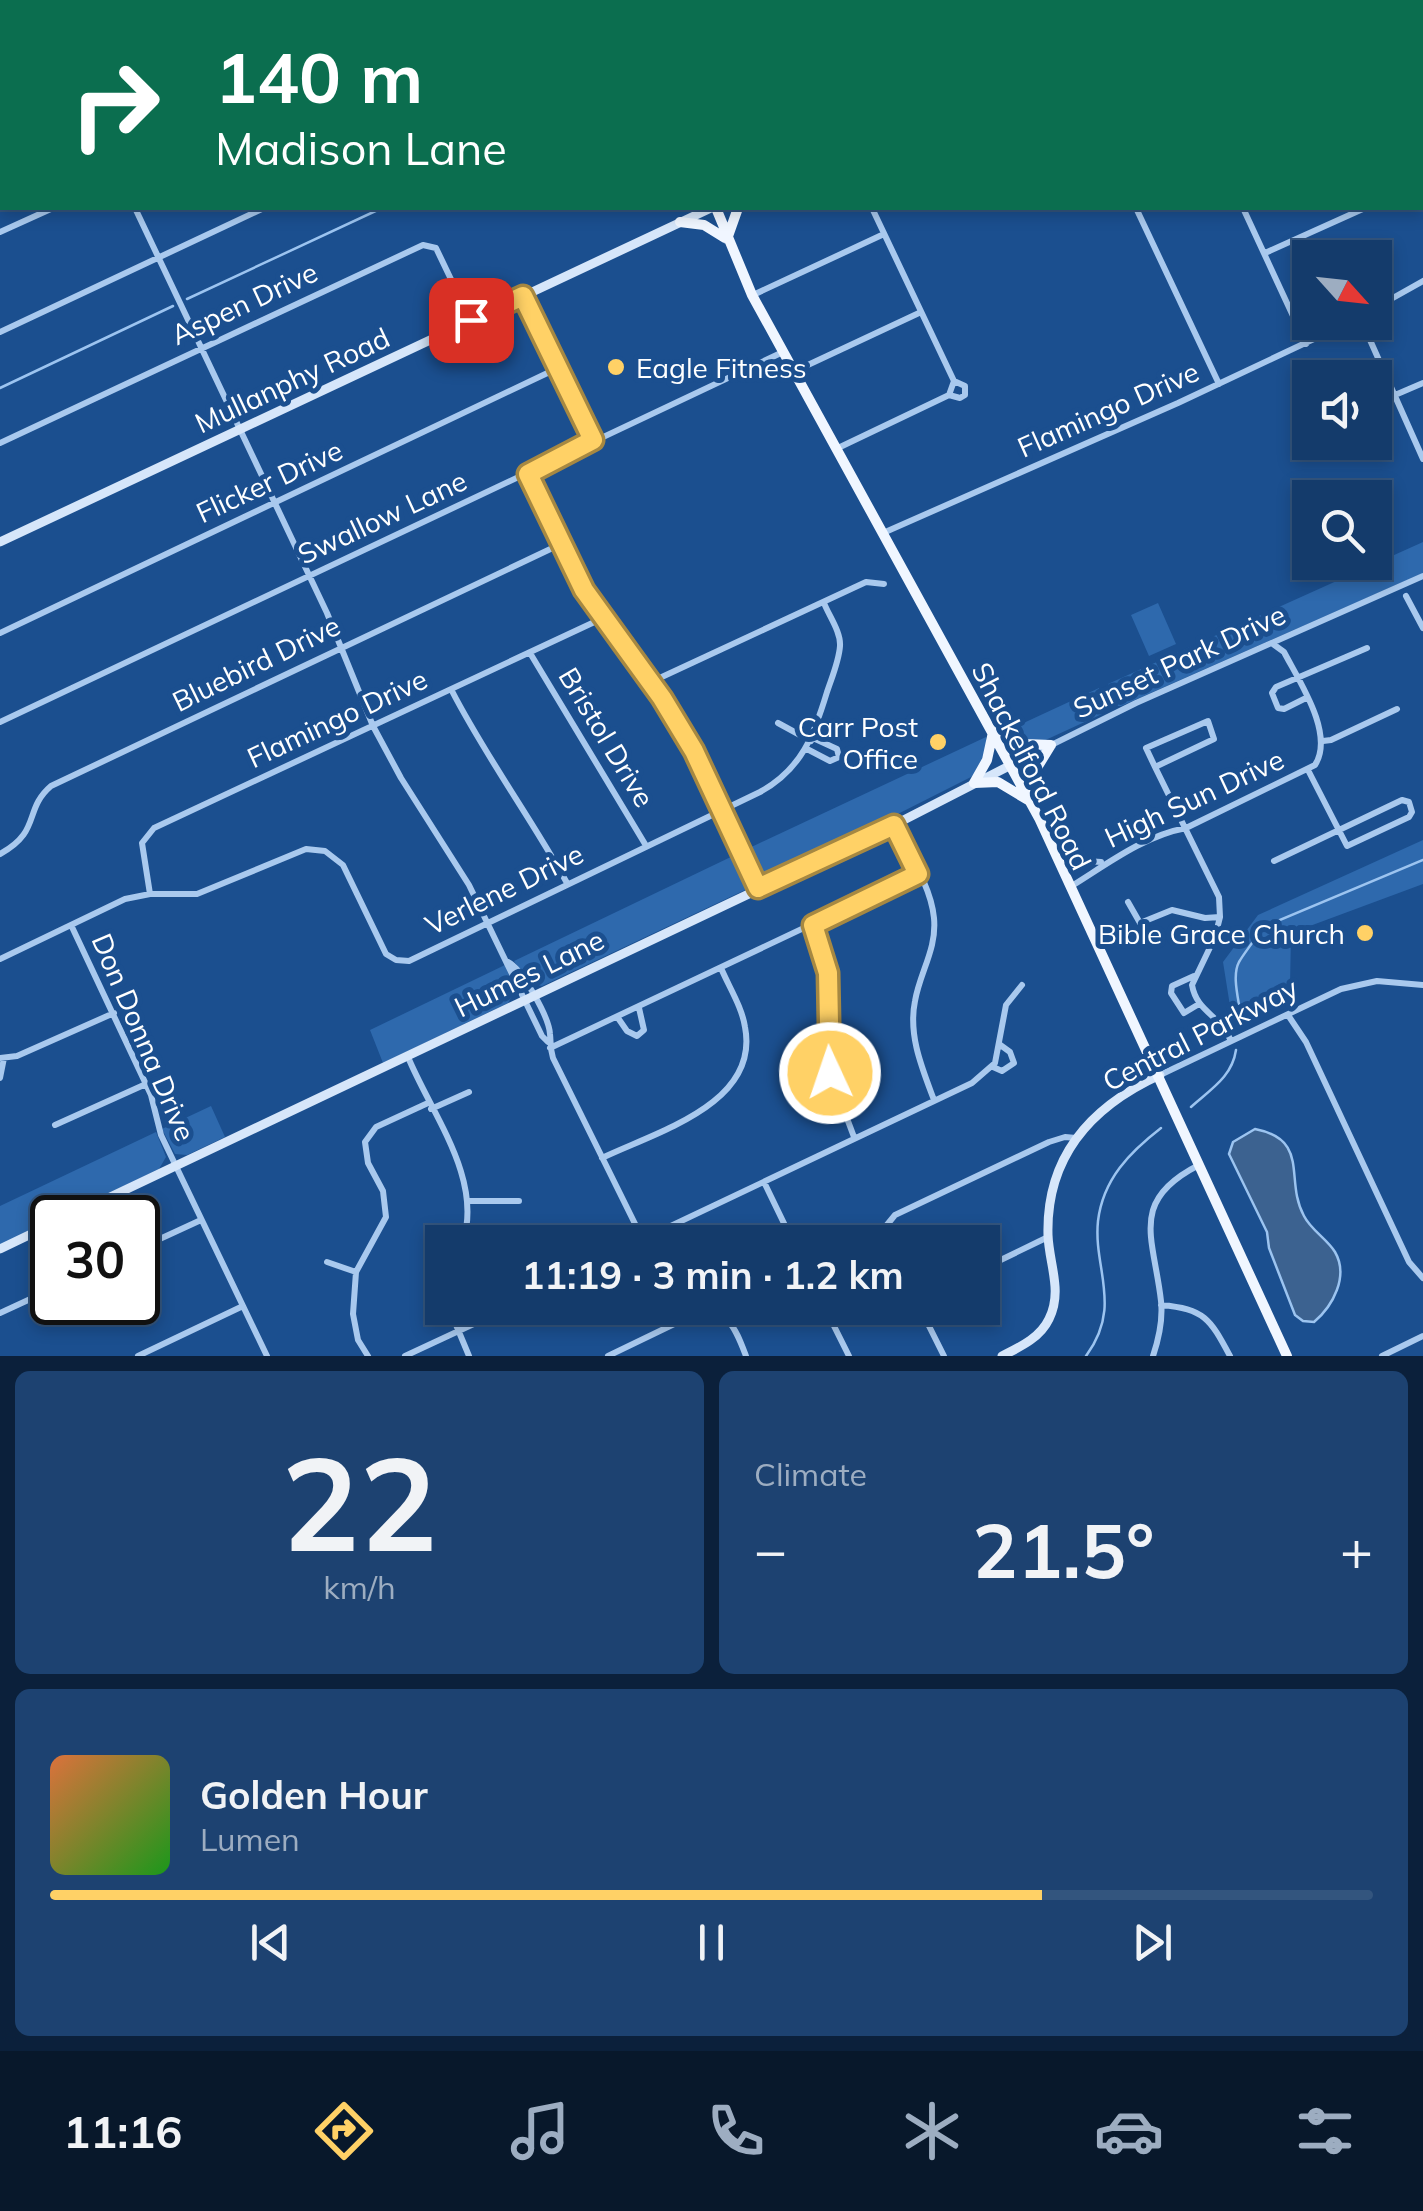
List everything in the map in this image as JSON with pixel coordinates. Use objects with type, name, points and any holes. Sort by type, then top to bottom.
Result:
[{"type":"main road","points":[[689,210],[680,222],[704,225],[727,240],[737,210]]},
{"type":"main road","name":"Shackelford Road","points":[[715,210],[752,295],[993,731],[1054,850],[1287,1356]]},
{"type":"main road","points":[[993,731],[1026,744],[1051,745],[1036,770],[1029,800],[998,782],[974,783],[987,760],[993,731]]},
{"type":"street","points":[[0,232],[49,210]]},
{"type":"street","points":[[136,210],[310,576],[373,726],[449,850],[528,997],[542,1036],[633,1225]]},
{"type":"street","points":[[0,332],[260,210]]},
{"type":"street","name":"Mullanphy Road","points":[[0,542],[709,210]]},
{"type":"street","points":[[838,448],[952,388],[873,210]]},
{"type":"street","points":[[1137,210],[1219,384]]},
{"type":"street","points":[[1244,210],[1306,344]]},
{"type":"street","points":[[1265,254],[1360,210]]},
{"type":"street","points":[[752,295],[884,234]]},
{"type":"street","name":"Aspen Drive","points":[[0,443],[423,245],[436,248],[471,320]]},
{"type":"street","points":[[1392,298],[1423,280]]},
{"type":"street","points":[[523,296],[593,440]]},
{"type":"street","points":[[794,371],[919,313]]},
{"type":"street","name":"Flamingo Drive","points":[[882,534],[1314,340]]},
{"type":"street","points":[[1370,340],[1423,459]]},
{"type":"street","name":"Swallow Lane","points":[[0,722],[783,352]]},
{"type":"street","name":"Flicker Drive","points":[[0,634],[558,368]]},
{"type":"street","points":[[1395,395],[1423,383]]},
{"type":"street","points":[[528,474],[584,590],[681,728],[758,888]]},
{"type":"street","name":"Bluebird Drive","points":[[0,854],[28,832],[38,802],[51,786],[561,544]]},
{"type":"street","name":"Sunset Park Drive","points":[[1010,766],[1423,576]]},
{"type":"street","points":[[651,682],[866,582],[884,584]]},
{"type":"street","points":[[1406,596],[1423,628]]},
{"type":"street","name":"Verlene Drive","points":[[0,959],[124,899],[150,894],[197,894],[292,852],[316,849],[343,865],[383,950],[396,960],[409,961],[774,784],[810,743],[840,646],[824,602]]},
{"type":"street","name":"Flamingo Drive","points":[[150,894],[142,843],[154,828],[603,618]]},
{"type":"street","points":[[1272,643],[1284,652],[1323,741],[1397,710]]},
{"type":"street","points":[[1306,698],[1278,708],[1272,693],[1276,687],[1368,648]]},
{"type":"street","name":"Bristol Drive","points":[[530,653],[645,844]]},
{"type":"street","points":[[452,691],[567,883]]},
{"type":"street","points":[[1155,767],[1214,738],[1205,720],[1146,748],[1155,767],[1186,828],[1219,897],[1220,917],[1209,956],[1192,985],[1200,1004],[1224,1025],[1231,1041]]},
{"type":"street","points":[[778,723],[810,743]]},
{"type":"street","name":"High Sun Drive","points":[[1070,888],[1108,861],[1308,770],[1320,758],[1323,741]]},
{"type":"street","name":"Humes Lane","points":[[115,1195],[894,825],[1010,766]]},
{"type":"street","points":[[1274,860],[1339,830],[1402,800],[1412,806],[1409,816],[1347,846],[1339,830],[1308,770]]},
{"type":"street","points":[[894,825],[932,903],[935,936],[914,1002],[914,1034],[934,1100]]},
{"type":"street","points":[[1054,850],[1081,862],[1108,861]]},
{"type":"street","points":[[549,1045],[618,1018],[918,874]]},
{"type":"street","points":[[1128,902],[1140,923],[1172,910],[1220,917]]},
{"type":"street","points":[[813,925],[828,973],[830,1073],[854,1137]]},
{"type":"street","name":"Don Donna Drive","points":[[72,926],[146,1084],[156,1124],[266,1356]]},
{"type":"street","points":[[602,1158],[712,1105],[737,1078],[744,1062],[745,1024],[722,968]]},
{"type":"street","points":[[1195,976],[1172,986],[1171,992],[1184,1014],[1200,1004]]},
{"type":"street","name":"Central Parkway","points":[[1002,1356],[1032,1339],[1051,1316],[1056,1290],[1048,1237],[1057,1180],[1076,1138],[1108,1104],[1321,998],[1362,984],[1393,981],[1423,985]]},
{"type":"street","points":[[676,1225],[972,1083],[992,1067],[1006,1005],[1022,986]]},
{"type":"street","points":[[618,1018],[637,1036],[644,1030],[639,1008]]},
{"type":"street","points":[[0,1078],[2,1058],[17,1056],[114,1014]]},
{"type":"street","points":[[1288,1015],[1306,1042],[1409,1262],[1423,1278]]},
{"type":"street","points":[[992,1067],[1002,1071],[1014,1063],[1010,1052],[999,1044]]},
{"type":"street","points":[[408,1057],[457,1157],[470,1201],[466,1225]]},
{"type":"street","points":[[55,1125],[146,1084]]},
{"type":"street","points":[[368,1356],[358,1340],[353,1314],[356,1272],[386,1218],[383,1191],[368,1164],[366,1142],[376,1126],[468,1092]]},
{"type":"street","points":[[887,1225],[895,1215],[1048,1142],[1065,1136],[1076,1138]]},
{"type":"street","points":[[1153,1356],[1162,1305],[1151,1252],[1150,1214],[1168,1183],[1199,1165]]},
{"type":"street","points":[[764,1182],[785,1225]]},
{"type":"street","points":[[470,1201],[520,1201]]},
{"type":"street","points":[[160,1239],[201,1220]]},
{"type":"street","points":[[0,1248],[30,1234]]},
{"type":"street","points":[[1000,1260],[1048,1237]]},
{"type":"street","points":[[327,1262],[356,1272]]},
{"type":"street","points":[[0,1313],[30,1299]]},
{"type":"street","points":[[1162,1305],[1186,1307],[1207,1318],[1230,1356]]},
{"type":"street","points":[[138,1356],[243,1306]]},
{"type":"street","points":[[455,1325],[470,1356]]},
{"type":"street","points":[[405,1356],[469,1325]]},
{"type":"street","points":[[608,1356],[672,1325]]},
{"type":"street","points":[[732,1325],[746,1356]]},
{"type":"street","points":[[834,1325],[849,1356]]},
{"type":"street","points":[[928,1325],[944,1356]]},
{"type":"street","points":[[1382,1356],[1423,1336]]},
{"type":"shaded area","points":[[1423,542],[1423,573],[1121,706],[1111,706],[1108,684],[1339,580],[1392,580],[1392,556]]},
{"type":"shaded area","points":[[1158,603],[1176,644],[1149,656],[1131,615]]},
{"type":"shaded area","points":[[1099,688],[1102,714],[1039,743],[1029,744],[1006,731]]},
{"type":"shaded area","points":[[986,737],[983,759],[971,777],[771,878],[755,873],[745,850]]},
{"type":"shaded area","points":[[1423,840],[1423,884],[1291,933],[1290,986],[1260,1007],[1259,1020],[1234,1031],[1223,962],[1258,915]]},
{"type":"shaded area","points":[[737,854],[749,878],[745,890],[542,986],[529,983],[514,961]]},
{"type":"shaded area","points":[[505,965],[515,991],[508,1003],[383,1063],[370,1030]]},
{"type":"shaded area","points":[[211,1106],[225,1137],[187,1155],[175,1154],[162,1129]]},
{"type":"shaded area","points":[[1255,1129],[1272,1134],[1290,1152],[1304,1216],[1332,1247],[1339,1261],[1337,1290],[1314,1322],[1295,1315],[1269,1248],[1267,1232],[1229,1154],[1233,1142]]},
{"type":"shaded area","points":[[156,1132],[166,1157],[159,1169],[105,1195],[30,1195],[30,1231],[0,1245],[0,1206]]},
{"type":"waterway","points":[[187,299],[378,210]]},
{"type":"waterway","points":[[0,388],[173,306]]},
{"type":"waterway","points":[[1241,1019],[1237,968],[1261,928],[1423,860]]},
{"type":"waterway","points":[[1191,1107],[1225,1075],[1236,1050]]},
{"type":"waterway","points":[[1086,1356],[1097,1338],[1105,1304],[1098,1239],[1101,1206],[1120,1168],[1161,1128]]},
{"type":"place","name":"Eagle Fitness","points":[[616,367]]},
{"type":"place","name":"Carr Post Office","points":[[938,742]]},
{"type":"place","name":"Bible Grace Church","points":[[1365,933]]},
{"type":"route","points":[[471,320],[523,296],[593,440],[528,474],[584,590],[662,698],[694,751],[758,888],[894,825],[918,874],[813,925],[828,973],[830,1073]]}]
